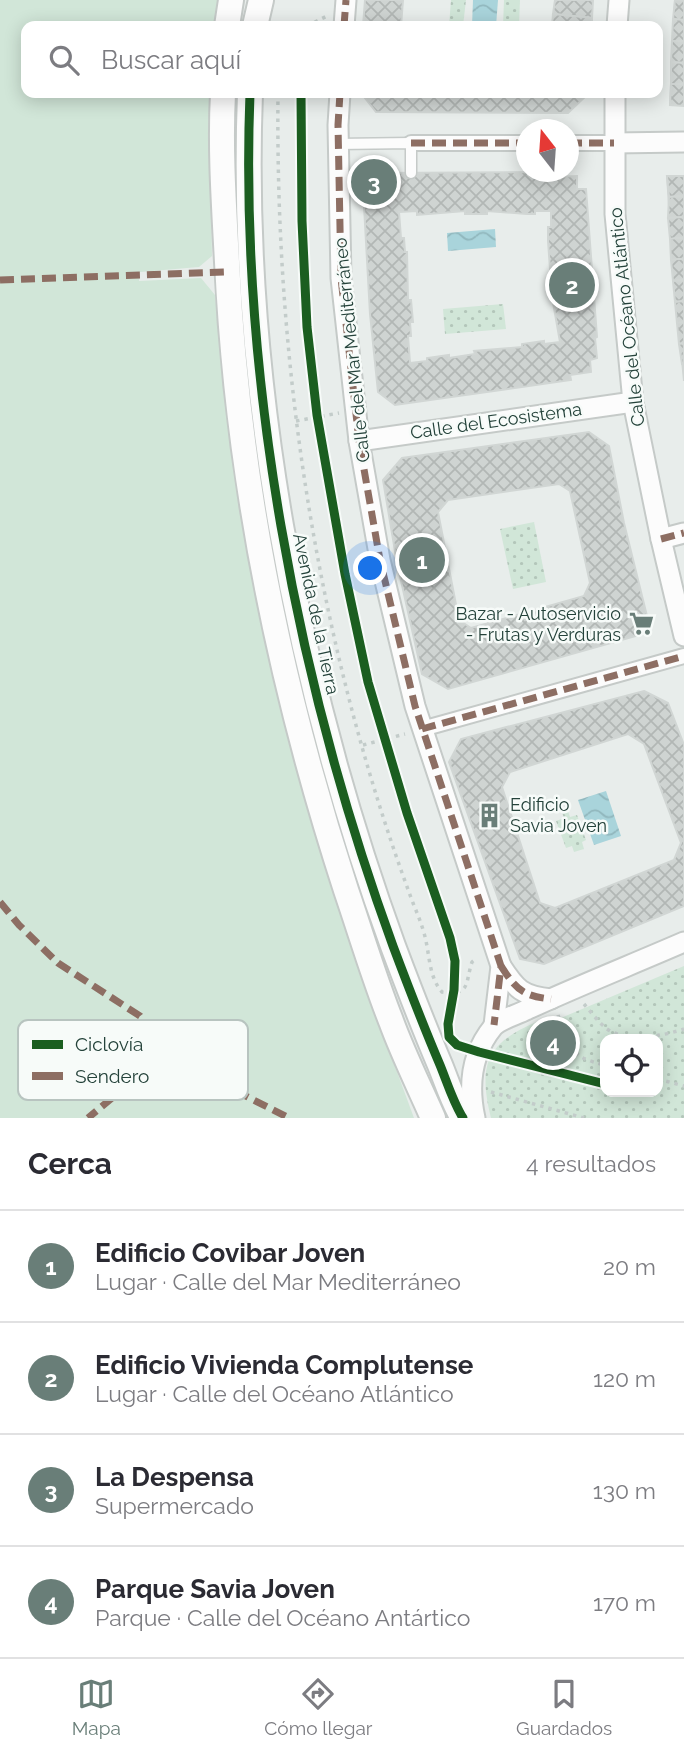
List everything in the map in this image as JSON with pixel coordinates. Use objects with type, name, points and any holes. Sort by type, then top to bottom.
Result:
[{"type":"street","points":[[228,21],[231,0]]},
{"type":"street","points":[[256,21],[261,0]]},
{"type":"street","points":[[344,21],[346,0]]},
{"type":"street","points":[[617,21],[618,0]]},
{"type":"street","points":[[223,98],[223,193],[230,331],[242,447],[282,663],[310,772],[361,935],[391,1021],[433,1118]]},
{"type":"street","name":"Avenida de la Tierra","points":[[250,98],[249,194],[264,405],[270,456],[306,655],[361,854],[417,1011],[463,1118]]},
{"type":"street","name":"Calle del Mar Mediterráneo","points":[[340,98],[338,144],[341,278],[359,441],[380,560],[415,706],[498,958],[516,989],[554,1006]]},
{"type":"street","name":"Calle del Océano Atlántico","points":[[615,98],[615,214],[633,402],[684,636]]},
{"type":"street","points":[[579,143],[684,142]]},
{"type":"street","points":[[411,144],[516,143]]},
{"type":"street","name":"Calle del Ecosistema","points":[[359,441],[633,402]]},
{"type":"street","points":[[661,539],[684,533]]},
{"type":"street","points":[[422,729],[684,656]]},
{"type":"street","points":[[475,1118],[471,1073],[494,1026],[554,1006],[684,943]]},
{"type":"street","name":"Calle del Mar Mediterráneo","points":[[494,1026],[498,958]]},
{"type":"lane","points":[[338,144],[411,144],[411,173]]},
{"type":"path","points":[[304,15],[304,21]]},
{"type":"path","points":[[278,98],[280,245],[296,421],[320,568],[341,664],[363,746],[383,815],[424,931],[433,982],[442,992],[453,998]]},
{"type":"path","points":[[316,403],[320,429]]},
{"type":"path","points":[[296,421],[317,415],[355,411]]},
{"type":"path","points":[[382,728],[389,751]]},
{"type":"path","points":[[363,746],[422,729]]},
{"type":"path","points":[[453,998],[468,984],[472,961],[498,958]]},
{"type":"path","points":[[453,998],[454,981]]},
{"type":"path","points":[[583,1003],[608,1029],[625,1035],[649,1037],[684,1030]]},
{"type":"path","points":[[554,1006],[573,1052],[584,1060],[600,1064]]},
{"type":"path","points":[[663,1080],[684,1086]]},
{"type":"path","points":[[484,1090],[584,1118]]},
{"type":"green space","points":[[0,0],[219,0],[217,21],[21,21],[21,98],[212,98],[212,256],[199,267],[140,272],[139,281],[201,278],[215,295],[231,448],[253,573],[379,1023],[414,1118],[0,1118]]},
{"type":"green space","points":[[451,0],[466,0],[464,21],[449,21]]},
{"type":"green space","points":[[504,0],[520,0],[519,21],[503,21]]},
{"type":"green space","points":[[503,304],[506,329],[445,334],[443,309]]},
{"type":"green space","points":[[534,522],[546,582],[513,589],[500,529]]},
{"type":"green space","points":[[567,808],[570,817],[577,815],[586,840],[582,842],[584,849],[574,852],[572,846],[566,848],[556,821],[564,818],[561,810]]},
{"type":"green space","points":[[684,966],[684,1118],[491,1118],[486,1080],[487,1066],[492,1054],[500,1043],[512,1034],[546,1018],[549,1023]]},
{"type":"water","points":[[473,0],[498,0],[496,21],[472,21]]},
{"type":"water","points":[[495,229],[496,247],[448,251],[447,233]]},
{"type":"water","points":[[606,791],[621,836],[594,845],[578,800]]},
{"type":"building","points":[[365,0],[403,0],[401,21],[363,21]]},
{"type":"building","points":[[555,0],[593,0],[592,18],[553,14]]},
{"type":"building","points":[[675,0],[684,0],[684,105],[670,105]]},
{"type":"building","points":[[675,0],[684,0],[684,20],[673,19]]},
{"type":"building","points":[[553,14],[592,18],[592,21],[552,21]]},
{"type":"building","points":[[673,19],[684,20],[684,41],[672,41]]},
{"type":"building","points":[[672,41],[684,41],[684,63],[671,62]]},
{"type":"building","points":[[671,62],[684,63],[684,84],[671,84]]},
{"type":"building","points":[[671,84],[684,84],[684,106],[670,105]]},
{"type":"building","points":[[365,98],[584,98],[568,113],[376,112]]},
{"type":"building","points":[[516,172],[516,182],[577,182],[577,189],[586,189],[597,337],[597,358],[590,360],[591,372],[570,375],[571,380],[395,405],[378,392],[370,314],[363,188],[377,173]],"holes":[[[417,211],[417,215],[465,211],[465,214],[487,214],[487,211],[535,214],[535,211],[551,211],[548,241],[552,297],[560,342],[522,344],[522,347],[474,351],[475,354],[427,358],[427,361],[410,363],[408,336],[411,336],[410,322],[413,322],[411,300],[408,300],[407,252],[404,238],[401,238],[399,212]]]},
{"type":"building","points":[[667,176],[684,176],[684,381],[674,279]]},
{"type":"building","points":[[667,176],[684,176],[684,196],[669,197]]},
{"type":"building","points":[[684,196],[684,217],[668,218],[669,197]]},
{"type":"building","points":[[684,217],[684,238],[670,239],[668,218]]},
{"type":"building","points":[[684,238],[684,259],[671,260],[670,239]]},
{"type":"building","points":[[684,259],[684,280],[673,281],[671,260]]},
{"type":"building","points":[[684,280],[684,301],[675,302],[673,281]]},
{"type":"building","points":[[684,301],[684,322],[677,323],[675,302]]},
{"type":"building","points":[[684,322],[684,343],[679,344],[677,323]]},
{"type":"building","points":[[684,343],[684,364],[682,364],[679,344]]},
{"type":"building","points":[[589,432],[609,446],[624,523],[647,616],[636,636],[448,689],[422,674],[397,563],[383,480],[402,458]],"holes":[[[559,484],[570,491],[590,583],[584,596],[471,628],[459,620],[438,512],[448,500]]]},
{"type":"building","name":"Edificio Savia Joven","points":[[644,691],[668,703],[684,745],[684,906],[544,964],[520,959],[449,762],[461,739]],"holes":[[[628,734],[644,744],[681,843],[674,860],[555,908],[540,903],[502,787],[510,772]]]},
{"type":"marked path","points":[[344,21],[346,0]]},
{"type":"marked path","points":[[340,98],[341,278],[359,441],[380,560],[415,706],[501,966],[494,1025]]},
{"type":"marked path","points":[[411,143],[516,143]]},
{"type":"marked path","points":[[579,143],[614,143]]},
{"type":"marked path","points":[[0,280],[227,272]]},
{"type":"marked path","points":[[661,539],[684,533]]},
{"type":"marked path","points":[[422,729],[684,656]]},
{"type":"marked path","points":[[0,902],[58,963],[143,1020]]},
{"type":"marked path","points":[[501,966],[521,990],[533,996],[551,999]]},
{"type":"marked path","points":[[248,1097],[289,1118]]},
{"type":"marked path","points":[[88,1118],[110,1100]]},
{"type":"cycle path","points":[[250,98],[249,200],[254,308],[265,417],[281,526],[302,634],[328,740],[359,845],[404,976],[463,1118]]},
{"type":"cycle path","points":[[301,98],[302,221],[307,327],[317,415],[345,574],[368,682],[455,961],[449,1037],[457,1045],[479,1052],[600,1083]]},
{"type":"place","name":"La Despensa","points":[[374,182]]},
{"type":"place","name":"Edificio Vivienda Complutense","points":[[572,285]]},
{"type":"place","name":"Edificio Covibar Joven","points":[[422,560]]},
{"type":"place","name":"Bazar - Autoservicio - Frutas y Verduras","points":[[641,624]]},
{"type":"place","name":"Edificio Savia Joven","points":[[490,815]]},
{"type":"place","name":"Parque Savia Joven","points":[[553,1043]]}]
